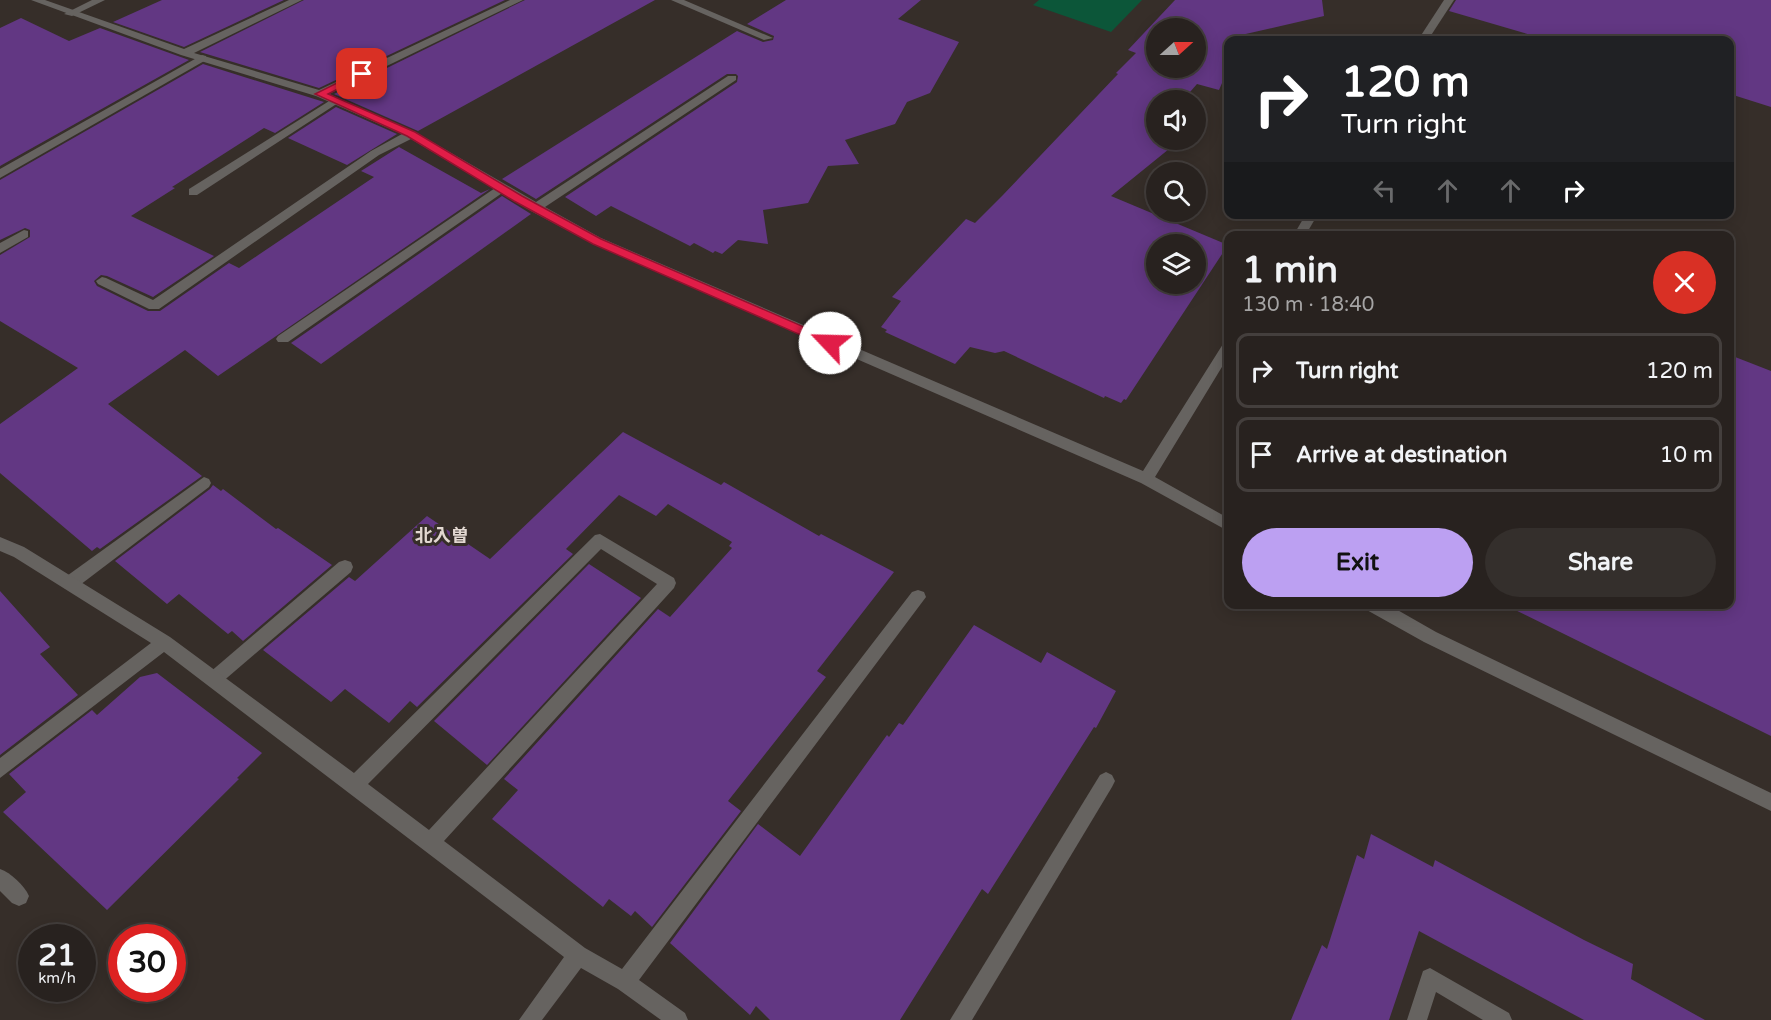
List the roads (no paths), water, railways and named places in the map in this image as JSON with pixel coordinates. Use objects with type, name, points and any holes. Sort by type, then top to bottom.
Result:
[{"type":"street","points":[[36,0],[69,14],[185,53],[320,94],[411,134],[535,208],[597,241],[1146,479],[1224,523]]},
{"type":"street","points":[[69,14],[100,0]]},
{"type":"street","points":[[185,53],[297,0]]},
{"type":"street","points":[[320,94],[518,0]]},
{"type":"street","points":[[676,0],[768,38]]},
{"type":"street","points":[[1426,36],[1449,0]]},
{"type":"street","points":[[0,174],[202,58]]},
{"type":"street","points":[[535,208],[732,78]]},
{"type":"street","points":[[193,192],[334,101]]},
{"type":"street","points":[[102,281],[154,306],[375,153],[411,134]]},
{"type":"street","points":[[283,339],[501,188]]},
{"type":"street","points":[[0,249],[24,234]]},
{"type":"street","points":[[1146,479],[1224,352]]},
{"type":"street","points":[[70,583],[204,483]]},
{"type":"street","points":[[355,785],[600,540],[668,583],[431,842]]},
{"type":"street","points":[[0,544],[19,552],[164,642],[215,678],[578,956],[626,982],[678,1020]]},
{"type":"street","points":[[215,678],[345,567]]},
{"type":"street","points":[[626,982],[918,597]]},
{"type":"street","points":[[1380,609],[1430,637],[1771,802]]},
{"type":"street","points":[[0,769],[164,642]]},
{"type":"street","points":[[960,1020],[1107,781]]},
{"type":"street","points":[[0,878],[20,896]]},
{"type":"street","points":[[529,1020],[578,956]]},
{"type":"street","points":[[1417,1020],[1430,978],[1502,1020]]},
{"type":"district","name":"北入曽","points":[[442,536]]}]
